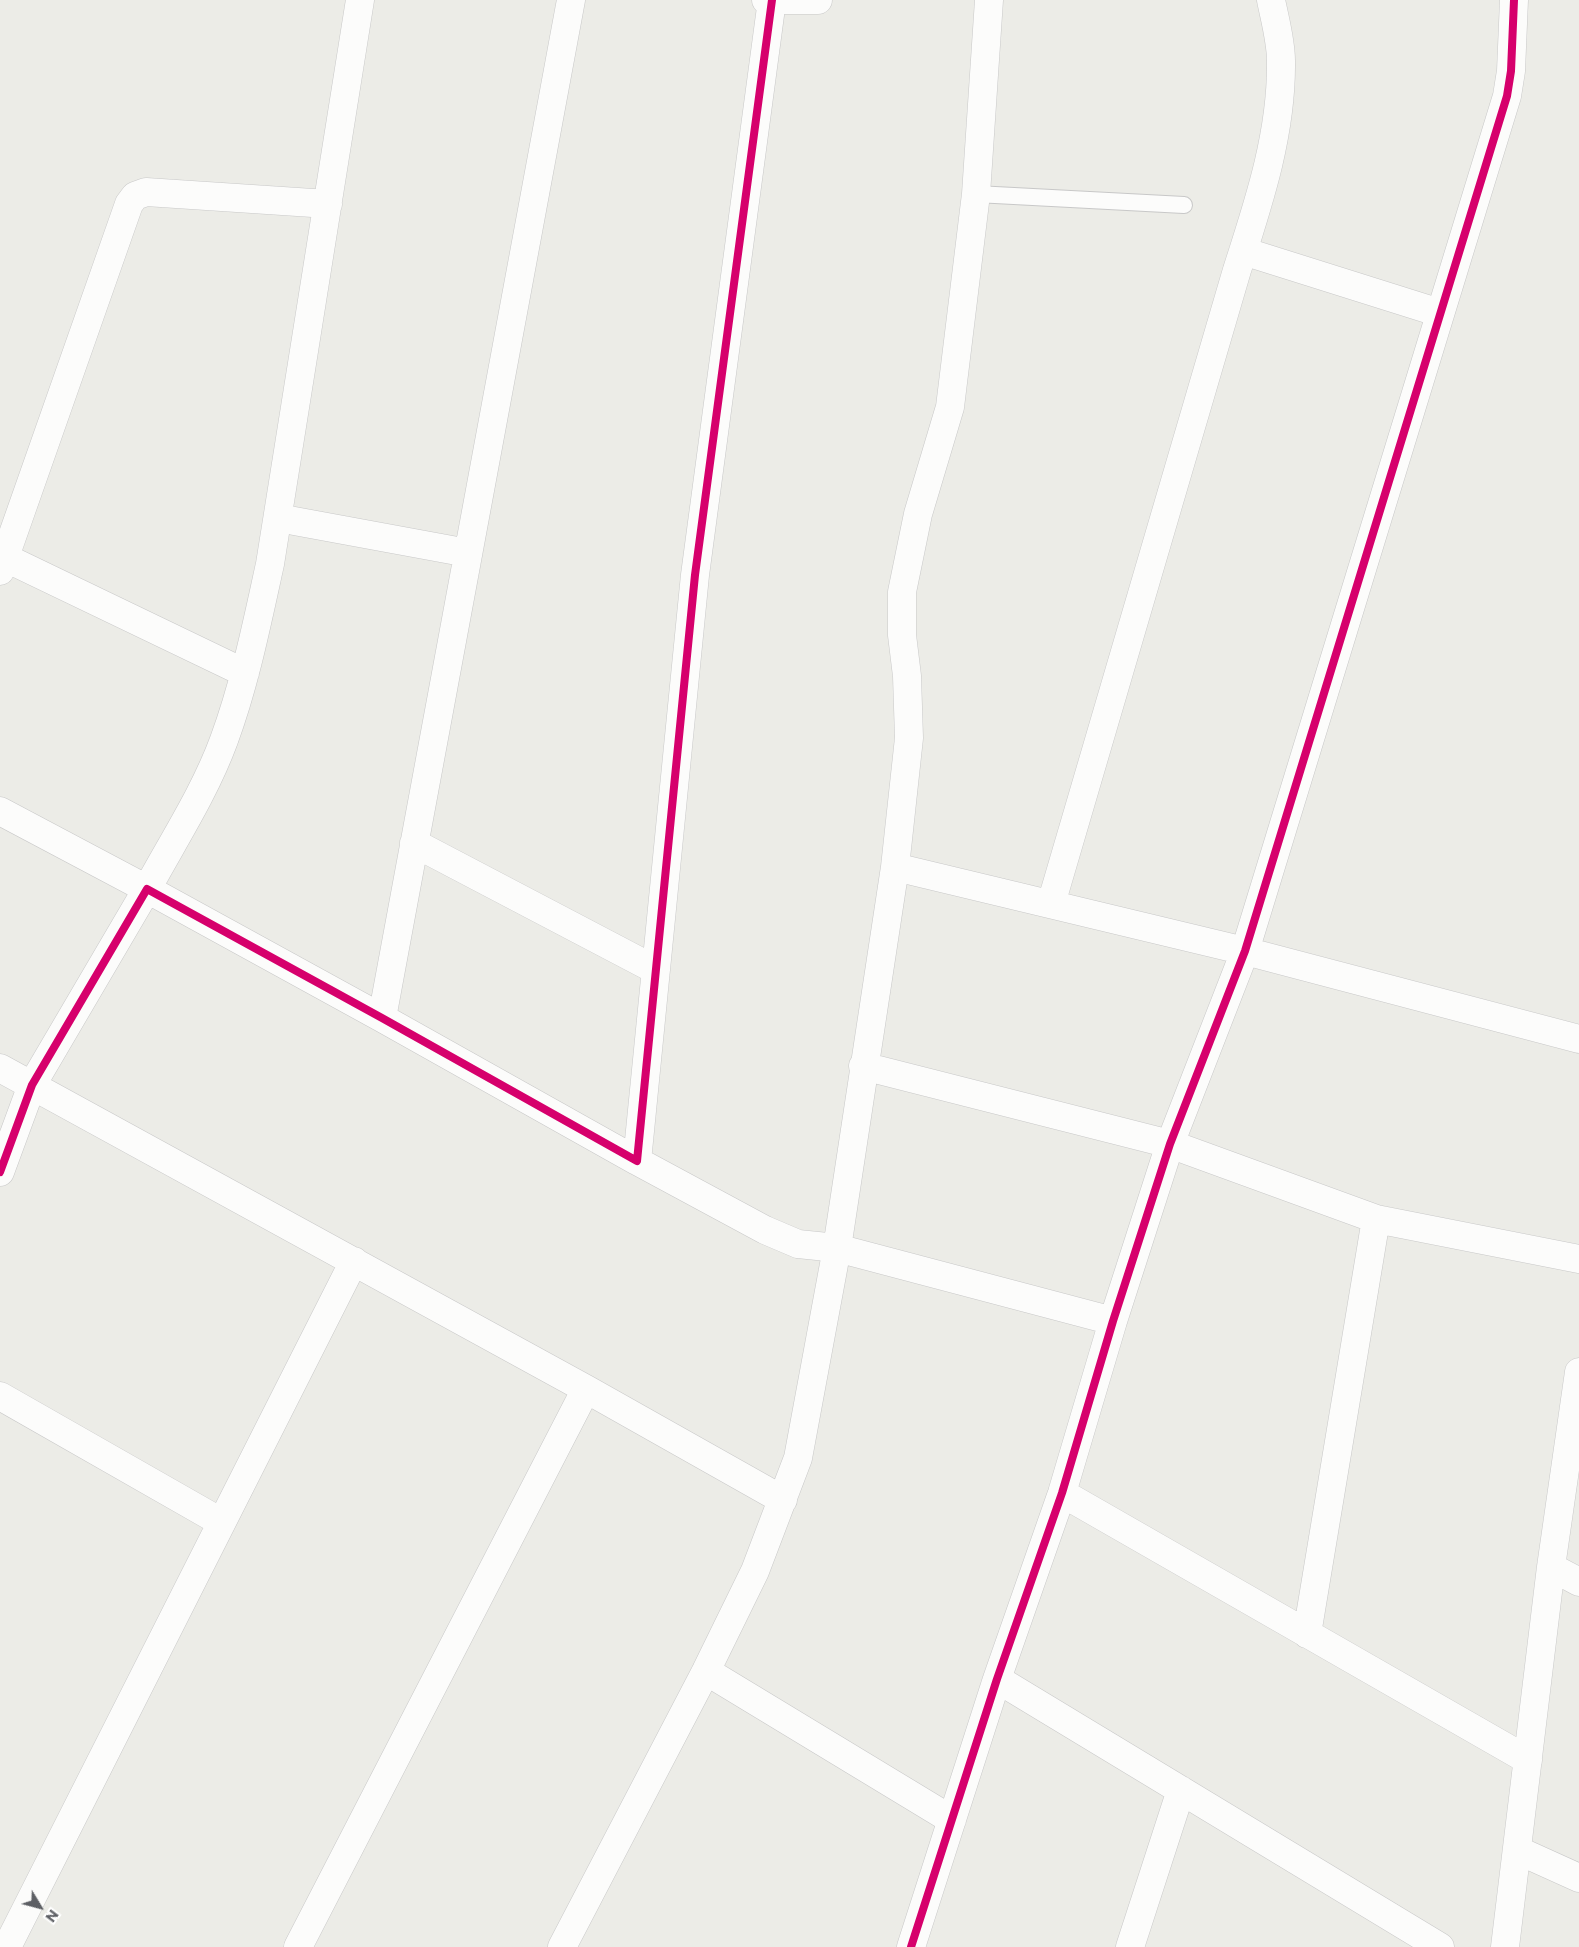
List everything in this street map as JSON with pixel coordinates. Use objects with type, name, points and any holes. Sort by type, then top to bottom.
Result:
[{"type":"street","points":[[0,1172],[32,1085],[147,889],[200,793],[224,741],[251,652],[270,564],[360,0]]},
{"type":"street","points":[[382,1018],[570,0]]},
{"type":"street","points":[[766,0],[818,0]]},
{"type":"street","points":[[637,1160],[695,575],[772,0]]},
{"type":"street","points":[[562,1947],[756,1571],[798,1458],[837,1248],[895,867],[909,738],[907,676],[902,634],[902,592],[918,514],[950,407],[976,194],[989,0]]},
{"type":"street","points":[[1051,904],[1259,202],[1272,150],[1278,111],[1281,59],[1271,0]]},
{"type":"street","points":[[911,1947],[997,1679],[1062,1493],[1113,1321],[1170,1144],[1245,951],[1506,96],[1511,71],[1514,0]]},
{"type":"street","points":[[244,673],[3,564],[129,204],[135,196],[146,192],[328,204]]},
{"type":"street","points":[[1243,251],[1440,313]]},
{"type":"street","points":[[278,518],[468,553]]},
{"type":"street","points":[[0,811],[147,889],[765,1230],[798,1244],[837,1248],[1113,1321]]},
{"type":"street","points":[[414,843],[656,970]]},
{"type":"street","points":[[895,867],[1245,951],[1579,1039]]},
{"type":"street","points":[[864,1066],[1170,1144],[1376,1219],[1579,1259]]},
{"type":"street","points":[[0,1068],[354,1261],[783,1500]]},
{"type":"street","points":[[1307,1634],[1376,1219]]},
{"type":"street","points":[[7,1947],[354,1261]]},
{"type":"street","points":[[1505,1947],[1551,1567],[1579,1372]]},
{"type":"street","points":[[298,1947],[586,1389]]},
{"type":"street","points":[[0,1396],[221,1522]]},
{"type":"street","points":[[1062,1493],[1528,1760]]},
{"type":"street","points":[[1551,1567],[1579,1582]]},
{"type":"street","points":[[706,1671],[952,1820]]},
{"type":"street","points":[[997,1679],[1440,1947]]},
{"type":"street","points":[[1130,1947],[1181,1790]]},
{"type":"street","points":[[1517,1850],[1579,1878]]},
{"type":"lane","points":[[976,194],[1184,204]]},
{"type":"cycle path","points":[[0,1172],[32,1085],[147,889],[637,1161],[695,575],[772,0]]},
{"type":"cycle path","points":[[911,1947],[997,1679],[1062,1493],[1113,1321],[1170,1144],[1245,951],[1507,96],[1511,71],[1514,0]]}]
